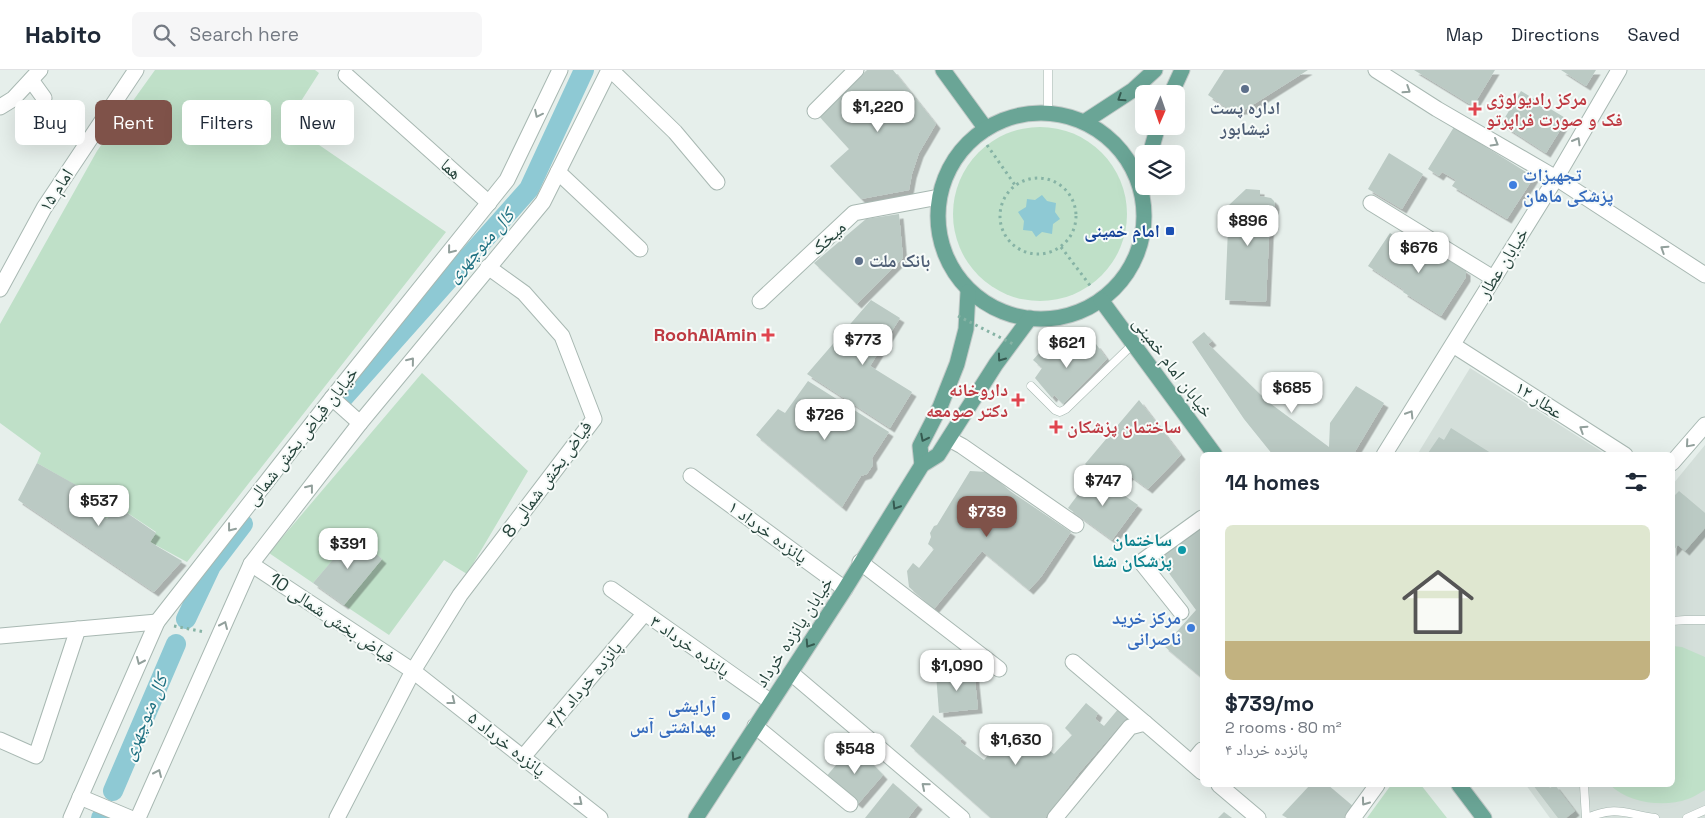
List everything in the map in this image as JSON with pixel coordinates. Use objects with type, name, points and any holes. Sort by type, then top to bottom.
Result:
[{"type":"main road","points":[[943,70],[982,131]]},
{"type":"main road","points":[[1084,122],[1133,90],[1155,70]]},
{"type":"main road","points":[[1175,85],[1182,70]]},
{"type":"main road","points":[[1135,171],[1112,140],[1084,122],[1069,116],[1048,113],[1027,114],[1005,119],[982,131],[964,147],[948,170],[939,197],[938,227],[946,257],[968,292],[1006,313],[1030,318],[1055,318],[1079,312],[1101,300],[1120,283],[1134,262],[1143,238],[1145,213],[1143,195]]},
{"type":"main road","points":[[922,465],[920,446],[940,407],[957,364],[966,329],[968,292]]},
{"type":"main road","name":"خیابان امام خمینی","points":[[1101,300],[1213,452]]},
{"type":"main road","name":"خیابان پانزده خرداد","points":[[696,818],[845,589],[860,562],[922,465],[938,455],[996,364],[1030,318]]},
{"type":"main road","points":[[1461,787],[1484,818]]},
{"type":"street","name":"امام ۱۵","points":[[0,289],[44,208],[136,70]]},
{"type":"street","name":"خیابان فیاض بخش شمالی","points":[[71,818],[157,622],[332,398],[507,180],[560,70]]},
{"type":"street","points":[[138,818],[251,564],[360,423],[543,202],[610,70],[675,132],[717,182]]},
{"type":"street","points":[[816,111],[856,70]]},
{"type":"street","points":[[1376,70],[1438,109],[1556,178],[1705,276]]},
{"type":"street","name":"خیابان عطار","points":[[1386,452],[1556,178],[1620,70]]},
{"type":"street","points":[[0,107],[13,99],[35,75],[44,98]]},
{"type":"street","name":"هما","points":[[346,75],[489,203]]},
{"type":"street","points":[[558,172],[640,249]]},
{"type":"street","name":"میخک","points":[[760,301],[854,213],[939,197]]},
{"type":"street","points":[[1371,203],[1493,278]]},
{"type":"street","name":"فیاض بخش شمالی 8","points":[[413,671],[460,595],[594,419],[562,336],[524,293],[488,267]]},
{"type":"street","name":"عطار ۱۲","points":[[1453,345],[1619,452]]},
{"type":"street","points":[[332,398],[360,423]]},
{"type":"street","points":[[1675,460],[1705,425]]},
{"type":"street","points":[[948,439],[962,446],[1076,525]]},
{"type":"street","name":"پانزده خرداد ۱","points":[[691,476],[845,589]]},
{"type":"street","points":[[1181,612],[1141,562],[1200,519]]},
{"type":"street","points":[[860,562],[999,669]]},
{"type":"street","name":"فیاض بخش شمالی 10","points":[[251,564],[413,671]]},
{"type":"street","name":"پانزده خرداد ۳","points":[[611,589],[771,702]]},
{"type":"street","name":"پانزده خرداد ۳/۲","points":[[523,757],[644,614]]},
{"type":"street","points":[[0,636],[157,622]]},
{"type":"street","points":[[0,740],[36,756],[78,629]]},
{"type":"street","points":[[1074,662],[1197,767]]},
{"type":"street","points":[[343,815],[413,671]]},
{"type":"street","name":"پانزده خرداد ۵","points":[[413,671],[600,818]]},
{"type":"street","points":[[791,673],[962,818]]},
{"type":"street","points":[[1055,818],[1130,727],[1145,723]]},
{"type":"street","points":[[755,726],[850,804]]},
{"type":"street","points":[[1221,787],[1258,818]]},
{"type":"street","points":[[1353,818],[1376,787]]},
{"type":"street","points":[[80,797],[130,818]]},
{"type":"lane","points":[[1048,70],[1048,113]]},
{"type":"lane","points":[[1031,386],[1055,410],[1060,412],[1066,410],[1133,344]]},
{"type":"lane","points":[[1675,621],[1705,620]]},
{"type":"lane","points":[[1584,787],[1586,818],[1617,810],[1655,818]]},
{"type":"lane","points":[[1687,818],[1705,810]]},
{"type":"path","points":[[982,131],[1015,185]]},
{"type":"path","points":[[1033,178],[1046,178],[1058,183],[1067,191],[1074,202],[1075,226],[1070,238],[1061,247],[1050,253],[1037,255],[1024,253],[1013,246],[1004,236],[1000,224],[999,211],[1003,199],[1015,185],[1021,181],[1033,178]]},
{"type":"path","points":[[1061,247],[1101,300]]},
{"type":"path","points":[[958,316],[1014,345]]},
{"type":"path","points":[[157,622],[220,635]]},
{"type":"shaded area","points":[[1470,368],[1602,452],[1419,452]]},
{"type":"shaded area","points":[[1705,445],[1705,818],[1550,818],[1527,787],[1675,787],[1675,482]]},
{"type":"green space","points":[[155,70],[315,70],[319,73],[302,100],[281,100],[281,145],[319,145],[446,232],[187,562],[150,542],[156,532],[117,506],[107,519],[94,511],[100,499],[37,463],[41,453],[0,423],[0,324],[97,151],[101,145],[172,145],[172,100],[134,100]]},
{"type":"green space","points":[[1049,127],[1073,133],[1089,141],[1102,152],[1113,165],[1121,181],[1126,197],[1126,231],[1121,247],[1113,263],[1102,276],[1089,287],[1065,298],[1049,301],[1031,301],[1015,298],[991,287],[967,263],[954,231],[953,205],[956,189],[967,165],[991,141],[1023,128]]},
{"type":"green space","points":[[422,373],[528,471],[467,574],[444,560],[389,635],[344,605],[382,559],[354,536],[313,583],[269,553]]},
{"type":"green space","points":[[1675,646],[1682,647],[1705,657],[1705,790],[1690,798],[1668,803],[1636,800],[1613,787],[1675,787]]},
{"type":"green space","points":[[1390,787],[1423,787],[1447,818],[1367,818]]},
{"type":"water","points":[[1042,195],[1047,201],[1056,203],[1055,212],[1060,219],[1053,224],[1052,234],[1042,232],[1036,237],[1032,231],[1023,230],[1024,221],[1018,212],[1026,207],[1027,199],[1035,200]]},
{"type":"building","points":[[867,70],[893,70],[936,124],[919,153],[909,190],[861,199],[830,166],[849,149],[818,115]]},
{"type":"building","name":"اداره پست نیشابور","points":[[1224,70],[1308,70],[1246,109],[1233,112],[1208,95]]},
{"type":"building","points":[[1414,70],[1495,70],[1473,106]]},
{"type":"building","points":[[1561,70],[1596,70],[1586,86]]},
{"type":"building","points":[[1521,91],[1567,119],[1546,153],[1501,124]]},
{"type":"building","points":[[1454,127],[1534,177],[1507,219],[1452,186],[1456,180],[1442,172],[1439,176],[1428,169]]},
{"type":"building","points":[[1389,153],[1423,174],[1402,209],[1368,189]]},
{"type":"building","points":[[1246,189],[1260,190],[1260,196],[1271,198],[1275,205],[1270,217],[1266,302],[1225,300],[1229,205]]},
{"type":"building","name":"بانک ملت","points":[[899,214],[903,258],[857,304],[814,263],[866,219]]},
{"type":"building","points":[[1390,233],[1426,257],[1440,253],[1466,271],[1466,277],[1441,316],[1403,292],[1404,290],[1368,266]]},
{"type":"building","points":[[871,300],[900,318],[870,366],[912,392],[890,428],[807,374]]},
{"type":"building","points":[[1204,332],[1212,341],[1208,344],[1267,401],[1329,447],[1330,423],[1356,386],[1384,403],[1355,452],[1271,452],[1244,419],[1192,342]]},
{"type":"building","points":[[1096,344],[1107,359],[1063,404],[1054,395],[1052,398],[1035,378],[1042,368],[1033,360],[1046,345],[1051,350]]},
{"type":"building","points":[[808,381],[889,432],[872,458],[873,465],[867,474],[861,476],[842,507],[756,435],[778,409],[785,413]]},
{"type":"building","points":[[1139,400],[1181,455],[1148,489],[1129,475],[1117,489],[1110,483],[1113,479],[1095,465],[1092,470],[1085,464]]},
{"type":"building","points":[[1451,428],[1489,452],[1429,452],[1439,437],[1444,440]]},
{"type":"building","points":[[37,463],[101,499],[94,511],[107,519],[117,506],[156,533],[150,542],[182,561],[154,592],[18,500]]},
{"type":"building","points":[[970,471],[988,472],[1010,491],[1071,532],[1041,577],[1029,590],[982,551],[934,609],[909,587],[907,571],[913,563],[919,568],[934,549],[928,544],[931,537],[930,533],[934,526],[937,525]]},
{"type":"building","points":[[1091,477],[1098,477],[1138,505],[1112,540],[1068,508]]},
{"type":"building","points":[[1679,491],[1705,513],[1705,528],[1685,551],[1678,545],[1675,548],[1675,495]]},
{"type":"building","points":[[1200,525],[1200,676],[1164,646],[1196,610],[1157,557]]},
{"type":"building","points":[[354,535],[382,559],[344,605],[313,583]]},
{"type":"building","points":[[974,671],[978,709],[939,713],[936,674]]},
{"type":"building","points":[[1086,703],[1098,713],[1095,719],[1104,726],[1119,708],[1128,716],[1079,773],[1045,818],[991,818],[910,746],[933,715],[962,738],[960,742],[984,760],[992,750],[996,753],[1007,738],[1012,743],[1018,737],[1025,744],[1030,736],[1054,754],[1072,735],[1065,728]]},
{"type":"building","points":[[854,744],[883,775],[858,804],[825,778]]},
{"type":"building","points":[[893,783],[918,805],[908,818],[865,818]]},
{"type":"building","points":[[1308,787],[1330,787],[1354,807],[1345,818],[1287,818],[1282,815]]},
{"type":"building","points":[[1535,787],[1557,787],[1575,811],[1566,818],[1558,818]]},
{"type":"building","points":[[1224,812],[1232,818],[1218,818]]},
{"type":"waterway","name":"کال منوچهری","points":[[343,398],[529,189],[584,70]]},
{"type":"waterway","name":"کال منوچهری","points":[[186,619],[211,566],[243,524]]},
{"type":"waterway","name":"کال منوچهری","points":[[113,791],[176,644]]},
{"type":"place","name":"اداره پست نیشابور","points":[[1245,89]]},
{"type":"place","name":"مرکز رادیولوژی فک و صورت فراپرتو","points":[[1475,109]]},
{"type":"place","name":"تجهیزات پزشکی ماهان","points":[[1513,185]]},
{"type":"place","name":"امام خمینی","points":[[1170,231]]},
{"type":"place","name":"بانک ملت","points":[[859,261]]},
{"type":"place","name":"RoohAlAmin","points":[[768,335]]},
{"type":"place","name":"داروخانه دکتر صومعه","points":[[1018,400]]},
{"type":"place","name":"ساختمان پزشکان","points":[[1056,427]]},
{"type":"place","name":"ساختمان پزشکان شفا","points":[[1182,550]]},
{"type":"place","name":"مرکز خرید ناصرانی","points":[[1191,628]]},
{"type":"place","name":"آرایشی بهداشتی آس","points":[[726,716]]}]
